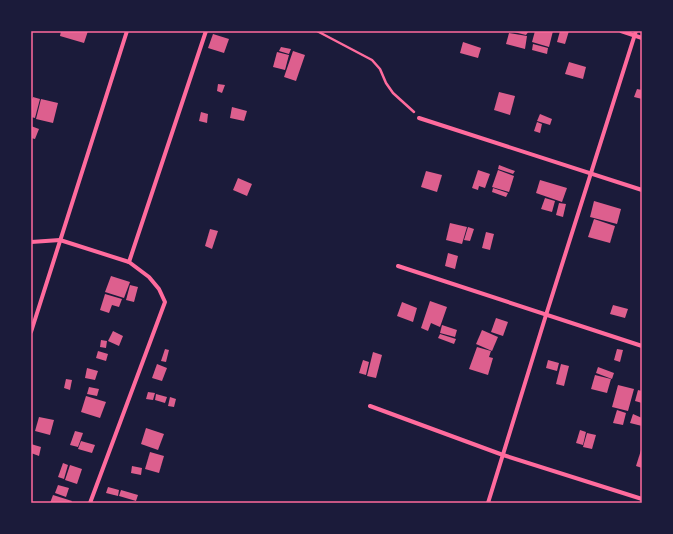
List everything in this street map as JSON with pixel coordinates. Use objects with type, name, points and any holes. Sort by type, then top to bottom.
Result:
[{"type":"street","points":[[31,332],[127,31]]},
{"type":"street","points":[[129,262],[206,31]]},
{"type":"street","points":[[621,31],[636,33],[642,38]]},
{"type":"street","points":[[488,503],[636,33]]},
{"type":"street","points":[[419,118],[642,190]]},
{"type":"street","points":[[31,242],[60,240],[129,262],[149,277],[159,289],[165,302],[90,503]]},
{"type":"street","points":[[398,266],[642,346]]},
{"type":"street","points":[[370,406],[503,455],[642,498]]},
{"type":"path","points":[[317,31],[372,60],[380,69],[386,83],[393,93],[419,118]]},
{"type":"building","points":[[61,31],[88,31],[84,43],[60,36]]},
{"type":"building","points":[[510,31],[529,31],[526,35]]},
{"type":"building","points":[[535,31],[553,31],[549,47],[532,42]]},
{"type":"building","points":[[560,31],[569,31],[565,44],[557,42]]},
{"type":"building","points":[[509,33],[527,36],[525,49],[506,44]]},
{"type":"building","points":[[213,34],[229,39],[224,53],[208,48]]},
{"type":"building","points":[[463,42],[481,48],[478,58],[460,53]]},
{"type":"building","points":[[533,44],[548,48],[547,54],[532,50]]},
{"type":"building","points":[[281,47],[291,49],[289,54],[279,51]]},
{"type":"building","points":[[293,51],[305,55],[296,81],[284,77]]},
{"type":"building","points":[[277,52],[289,55],[285,70],[273,67]]},
{"type":"building","points":[[569,62],[586,67],[583,79],[565,74]]},
{"type":"building","points":[[218,84],[225,85],[222,93],[217,91]]},
{"type":"building","points":[[637,89],[642,90],[642,99],[634,97]]},
{"type":"building","points":[[499,92],[515,96],[510,115],[494,110]]},
{"type":"building","points":[[33,97],[40,99],[35,118],[31,117],[31,102]]},
{"type":"building","points":[[41,99],[58,103],[53,123],[36,119]]},
{"type":"building","points":[[232,107],[247,111],[244,121],[230,118]]},
{"type":"building","points":[[201,112],[208,114],[207,123],[199,121]]},
{"type":"building","points":[[540,114],[552,119],[550,125],[537,121]]},
{"type":"building","points":[[537,122],[542,124],[540,133],[534,131]]},
{"type":"building","points":[[31,126],[39,129],[35,139],[31,138]]},
{"type":"building","points":[[499,165],[515,171],[513,174],[498,169]]},
{"type":"building","points":[[478,170],[490,174],[485,188],[479,186],[478,190],[472,188]]},
{"type":"building","points":[[498,170],[514,176],[509,192],[492,187]]},
{"type":"building","points":[[426,171],[442,175],[437,192],[421,187]]},
{"type":"building","points":[[238,178],[252,184],[247,196],[233,190]]},
{"type":"building","points":[[540,180],[567,188],[562,202],[536,193]]},
{"type":"building","points":[[493,188],[508,193],[506,197],[492,192]]},
{"type":"building","points":[[545,198],[555,201],[552,212],[541,209]]},
{"type":"building","points":[[594,201],[621,209],[617,224],[590,217]]},
{"type":"building","points":[[559,203],[566,204],[563,217],[556,215]]},
{"type":"building","points":[[594,219],[615,226],[610,243],[588,237]]},
{"type":"building","points":[[450,223],[467,227],[462,244],[446,240]]},
{"type":"building","points":[[468,227],[474,229],[470,241],[464,240]]},
{"type":"building","points":[[210,229],[218,231],[212,249],[205,246]]},
{"type":"building","points":[[486,232],[494,234],[490,250],[482,248]]},
{"type":"building","points":[[448,253],[458,256],[455,269],[445,266]]},
{"type":"building","points":[[111,276],[130,282],[124,298],[105,292]]},
{"type":"building","points":[[130,285],[138,287],[134,302],[126,300]]},
{"type":"building","points":[[105,294],[122,299],[119,307],[112,305],[109,313],[100,310]]},
{"type":"building","points":[[430,301],[447,307],[440,327],[431,323],[428,331],[421,328]]},
{"type":"building","points":[[402,302],[417,308],[413,322],[397,316]]},
{"type":"building","points":[[613,305],[628,309],[625,318],[610,314]]},
{"type":"building","points":[[496,318],[508,322],[503,336],[491,332]]},
{"type":"building","points":[[442,325],[457,330],[455,337],[440,333]]},
{"type":"building","points":[[482,330],[498,337],[492,351],[476,344]]},
{"type":"building","points":[[113,331],[123,336],[119,346],[108,341]]},
{"type":"building","points":[[440,334],[456,339],[454,344],[438,338]]},
{"type":"building","points":[[101,340],[107,341],[106,348],[100,347]]},
{"type":"building","points":[[477,347],[491,351],[489,357],[493,358],[488,375],[469,369]]},
{"type":"building","points":[[165,349],[169,350],[166,362],[161,361]]},
{"type":"building","points":[[617,349],[623,350],[620,362],[614,360]]},
{"type":"building","points":[[98,351],[108,354],[106,361],[96,358]]},
{"type":"building","points":[[373,352],[382,355],[376,378],[367,376]]},
{"type":"building","points":[[363,360],[369,362],[366,375],[359,373]]},
{"type":"building","points":[[548,360],[559,363],[557,371],[546,368]]},
{"type":"building","points":[[157,364],[167,368],[162,381],[152,378]]},
{"type":"building","points":[[561,364],[569,366],[564,386],[556,384]]},
{"type":"building","points":[[598,367],[614,373],[612,379],[596,373]]},
{"type":"building","points":[[87,368],[98,371],[95,380],[85,378]]},
{"type":"building","points":[[595,375],[611,379],[607,393],[591,389]]},
{"type":"building","points":[[66,379],[72,380],[70,390],[64,388]]},
{"type":"building","points":[[618,385],[634,389],[628,411],[612,407]]},
{"type":"building","points":[[89,387],[99,389],[97,396],[87,394]]},
{"type":"building","points":[[638,390],[642,391],[642,403],[635,401]]},
{"type":"building","points":[[148,392],[155,393],[153,400],[146,399]]},
{"type":"building","points":[[156,394],[167,397],[165,403],[155,400]]},
{"type":"building","points":[[86,396],[106,402],[100,418],[81,412]]},
{"type":"building","points":[[170,397],[176,399],[174,407],[168,406]]},
{"type":"building","points":[[617,410],[626,413],[623,425],[613,423]]},
{"type":"building","points":[[633,414],[642,418],[642,426],[630,423]]},
{"type":"building","points":[[39,417],[54,420],[50,435],[35,431]]},
{"type":"building","points":[[146,428],[164,434],[158,450],[141,444]]},
{"type":"building","points":[[580,430],[586,432],[583,445],[576,443]]},
{"type":"building","points":[[75,431],[83,433],[78,447],[70,445]]},
{"type":"building","points":[[587,433],[596,435],[592,449],[583,447]]},
{"type":"building","points":[[81,441],[95,445],[92,453],[78,449]]},
{"type":"building","points":[[31,444],[41,447],[39,456],[31,453]]},
{"type":"building","points":[[642,447],[642,468],[636,466]]},
{"type":"building","points":[[150,452],[164,456],[159,473],[145,469]]},
{"type":"building","points":[[63,463],[68,465],[64,479],[58,477]]},
{"type":"building","points":[[70,465],[82,469],[77,484],[65,480]]},
{"type":"building","points":[[132,466],[142,468],[141,475],[131,473]]},
{"type":"building","points":[[58,485],[69,488],[66,497],[55,493]]},
{"type":"building","points":[[108,487],[119,490],[118,496],[106,493]]},
{"type":"building","points":[[121,490],[138,495],[136,501],[119,496]]},
{"type":"building","points":[[53,495],[72,501],[71,503],[50,503]]}]
